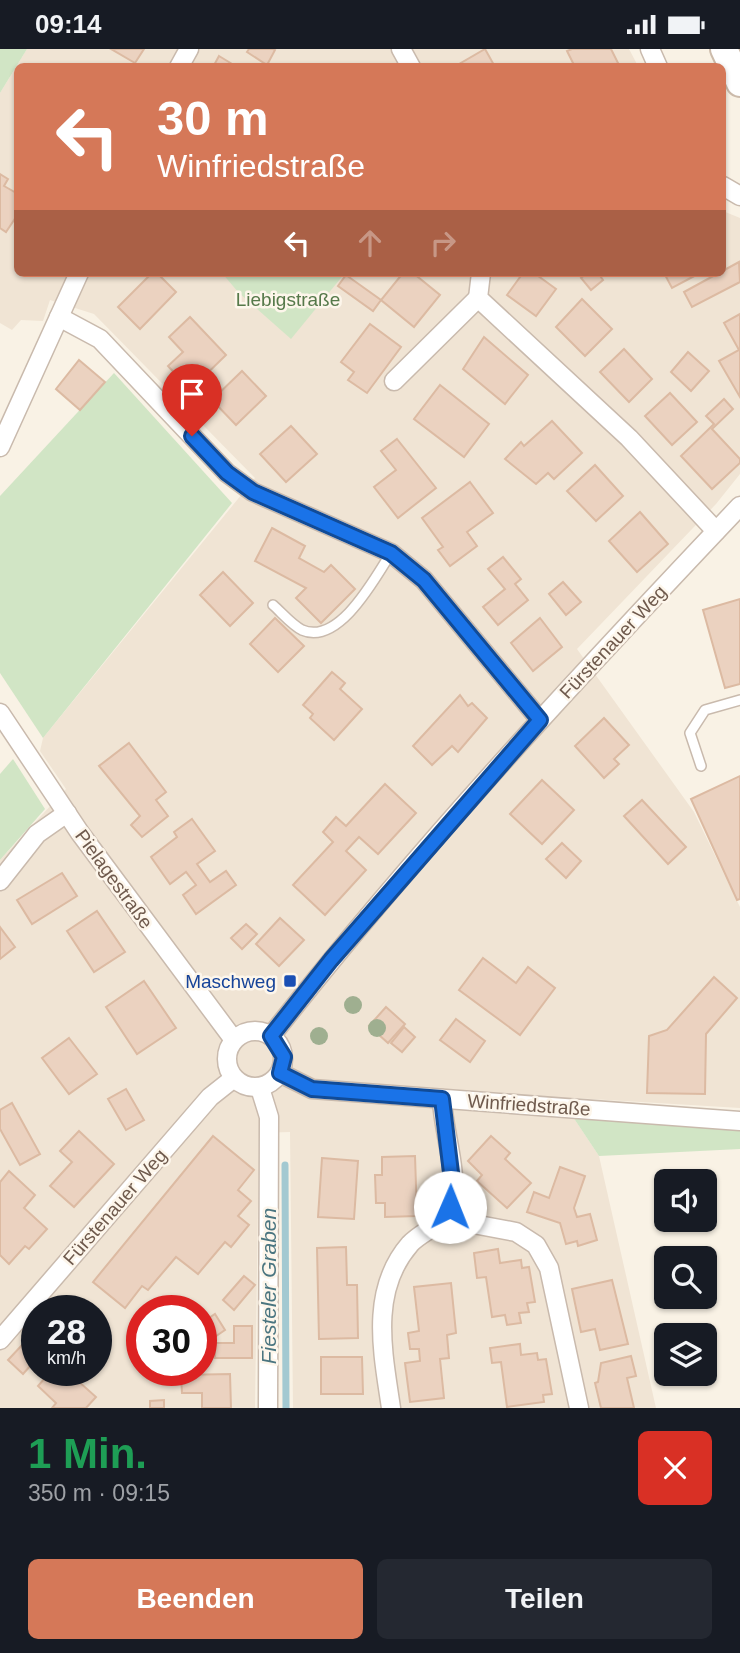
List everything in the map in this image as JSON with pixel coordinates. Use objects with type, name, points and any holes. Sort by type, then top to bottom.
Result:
[{"type":"main road","points":[[723,49],[740,83]]},
{"type":"street","points":[[0,447],[77,277]]},
{"type":"street","points":[[394,381],[478,298],[481,277]]},
{"type":"street","points":[[478,298],[629,438],[716,531]]},
{"type":"street","points":[[59,317],[100,338],[227,473],[253,492],[391,553],[424,580],[540,720]]},
{"type":"street","name":"Fürstenauer Weg","points":[[271,1036],[331,960],[540,720],[740,506]]},
{"type":"street","name":"Pielagestraße","points":[[0,713],[67,813],[234,1040]]},
{"type":"street","points":[[0,881],[37,834],[67,813]]},
{"type":"street","points":[[256,1031],[271,1036],[284,1057],[280,1073],[275,1080],[260,1088],[243,1085],[234,1078],[227,1056],[234,1040],[256,1031]]},
{"type":"street","name":"Winfriedstraße","points":[[280,1073],[312,1089],[740,1121]]},
{"type":"street","name":"Fürstenauer Weg","points":[[0,1340],[210,1097],[234,1078]]},
{"type":"street","points":[[260,1088],[269,1117],[268,1408]]},
{"type":"street","points":[[391,1408],[381,1339],[384,1291],[408,1246],[444,1219],[448,1211],[453,1189],[442,1099]]},
{"type":"street","points":[[448,1211],[468,1223],[516,1232],[536,1245],[549,1268],[579,1408]]},
{"type":"lane","points":[[273,605],[300,629],[315,634],[328,631],[346,616],[391,553]]},
{"type":"lane","points":[[701,766],[690,733],[705,710],[740,700]]},
{"type":"shaded area","points":[[27,49],[629,49],[636,63],[18,63]]},
{"type":"shaded area","points":[[14,70],[14,277],[726,277],[726,212],[740,218],[740,474],[716,504],[577,649],[694,812],[740,907],[740,1108],[575,1098],[573,1117],[599,1156],[656,1408],[293,1408],[290,1132],[259,1133],[255,1408],[0,1408],[0,860],[66,789],[40,751],[43,738],[255,478],[94,314],[50,300],[43,321],[21,320],[12,330],[0,323],[0,93]]},
{"type":"green space","points":[[0,49],[27,49],[18,63],[14,63],[14,70],[0,93]]},
{"type":"green space","name":"Liebigstraße","points":[[225,277],[342,277],[291,339],[238,292]]},
{"type":"green space","points":[[114,373],[232,503],[43,738],[0,673],[0,496]]},
{"type":"green space","points":[[13,759],[45,809],[0,860],[0,774]]},
{"type":"green space","points":[[573,1117],[740,1129],[740,1149],[599,1156]]},
{"type":"building","points":[[111,49],[144,49],[135,63]]},
{"type":"building","points":[[249,49],[275,50],[268,63],[247,52]]},
{"type":"building","points":[[485,49],[493,63],[461,63]]},
{"type":"building","points":[[611,49],[618,63],[573,63],[567,51]]},
{"type":"building","points":[[219,56],[230,63],[215,63]]},
{"type":"building","points":[[0,174],[8,179],[4,186],[14,192],[14,220],[6,232],[0,228]]},
{"type":"building","points":[[739,262],[740,282],[692,307],[684,292],[712,277],[726,277],[726,269]]},
{"type":"building","points":[[148,277],[161,277],[176,292],[140,329],[118,307]]},
{"type":"building","points":[[345,277],[349,277],[381,300],[373,311],[338,286]]},
{"type":"building","points":[[400,277],[418,277],[440,295],[414,327],[381,300]]},
{"type":"building","points":[[520,277],[540,277],[556,289],[536,316],[507,295]]},
{"type":"building","points":[[601,277],[603,280],[591,290],[581,278]]},
{"type":"building","points":[[666,277],[693,277],[672,288]]},
{"type":"building","points":[[582,299],[612,329],[585,356],[556,327]]},
{"type":"building","points":[[740,314],[740,397],[719,361],[739,350],[724,323]]},
{"type":"building","points":[[190,317],[226,355],[190,390],[168,366],[183,352],[169,337]]},
{"type":"building","points":[[370,324],[401,347],[367,393],[348,380],[354,372],[341,362]]},
{"type":"building","points":[[484,337],[528,375],[505,404],[463,369]]},
{"type":"building","points":[[624,349],[652,379],[629,402],[600,372]]},
{"type":"building","points":[[688,352],[709,371],[691,391],[671,372]]},
{"type":"building","points":[[79,360],[105,382],[80,410],[56,389]]},
{"type":"building","points":[[242,371],[266,396],[236,425],[212,400]]},
{"type":"building","points":[[440,385],[489,424],[464,457],[414,419]]},
{"type":"building","points":[[670,393],[697,422],[672,445],[645,416]]},
{"type":"building","points":[[724,399],[733,409],[712,429],[740,459],[740,463],[712,489],[681,456],[714,424],[706,416]]},
{"type":"building","points":[[552,421],[582,453],[554,479],[548,473],[536,484],[505,459],[521,442],[524,446]]},
{"type":"building","points":[[291,426],[317,454],[286,482],[260,454]]},
{"type":"building","points":[[397,439],[436,488],[398,518],[374,487],[396,470],[381,451]]},
{"type":"building","points":[[595,465],[623,496],[596,521],[567,491]]},
{"type":"building","points":[[470,482],[493,513],[467,532],[477,546],[450,566],[438,550],[443,547],[422,518]]},
{"type":"building","points":[[640,512],[668,544],[637,572],[609,541]]},
{"type":"building","points":[[272,528],[305,546],[299,558],[324,572],[331,565],[355,589],[321,623],[296,598],[306,588],[255,561]]},
{"type":"building","points":[[503,557],[521,579],[515,584],[528,600],[498,625],[483,607],[505,589],[488,569]]},
{"type":"building","points":[[223,572],[253,603],[230,626],[200,595]]},
{"type":"building","points":[[563,582],[581,602],[566,615],[549,594]]},
{"type":"building","points":[[740,599],[740,684],[725,688],[703,610]]},
{"type":"building","points":[[275,618],[304,646],[278,672],[250,644]]},
{"type":"building","points":[[540,618],[562,647],[533,671],[511,643]]},
{"type":"building","points":[[332,672],[345,683],[340,689],[362,709],[334,740],[310,718],[313,714],[303,705]]},
{"type":"building","points":[[460,695],[468,706],[472,703],[487,718],[458,752],[452,746],[432,765],[413,746]]},
{"type":"building","points":[[604,718],[629,745],[614,759],[619,764],[604,778],[575,746]]},
{"type":"building","points":[[129,743],[166,792],[156,800],[168,816],[142,837],[131,825],[140,816],[99,766]]},
{"type":"building","points":[[740,776],[740,899],[737,900],[691,799]]},
{"type":"building","points":[[542,780],[574,810],[542,844],[510,814]]},
{"type":"building","points":[[385,784],[416,813],[378,854],[359,837],[346,851],[366,870],[325,915],[293,885],[333,842],[323,832],[336,817],[346,826]]},
{"type":"building","points":[[642,800],[686,847],[668,864],[624,816]]},
{"type":"building","points":[[192,819],[215,851],[197,864],[210,882],[226,871],[236,885],[196,914],[183,895],[196,885],[186,872],[170,884],[151,857],[177,837],[174,832]]},
{"type":"building","points":[[562,843],[581,861],[566,878],[546,859]]},
{"type":"building","points":[[62,873],[77,896],[32,924],[17,900]]},
{"type":"building","points":[[97,911],[125,952],[94,972],[67,931]]},
{"type":"building","points":[[280,918],[304,940],[279,966],[256,944]]},
{"type":"building","points":[[246,924],[257,934],[242,949],[231,938]]},
{"type":"building","points":[[0,927],[15,947],[0,959]]},
{"type":"building","points":[[483,958],[516,983],[528,967],[555,988],[520,1035],[459,990]]},
{"type":"building","points":[[714,977],[737,998],[706,1034],[705,1094],[647,1093],[649,1036],[667,1030]]},
{"type":"building","points":[[144,981],[176,1028],[137,1054],[106,1007]]},
{"type":"building","points":[[386,1007],[405,1024],[388,1043],[369,1026]]},
{"type":"building","points":[[456,1019],[485,1041],[470,1062],[440,1040]]},
{"type":"building","points":[[404,1027],[415,1037],[402,1052],[391,1043]]},
{"type":"building","points":[[69,1038],[97,1074],[69,1094],[42,1058]]},
{"type":"building","points":[[126,1089],[144,1120],[126,1130],[108,1099]]},
{"type":"building","points":[[12,1103],[40,1154],[20,1165],[0,1129],[0,1110]]},
{"type":"building","points":[[79,1131],[114,1164],[74,1207],[50,1186],[72,1162],[60,1151]]},
{"type":"building","points":[[213,1136],[254,1170],[238,1190],[251,1201],[238,1216],[249,1225],[231,1247],[225,1242],[198,1274],[176,1257],[148,1290],[142,1286],[135,1295],[126,1295],[125,1308],[93,1282]]},
{"type":"building","points":[[491,1136],[510,1153],[505,1159],[531,1183],[507,1208],[477,1181],[482,1175],[468,1161]]},
{"type":"building","points":[[415,1156],[417,1216],[385,1217],[385,1203],[376,1203],[375,1175],[382,1175],[382,1157]]},
{"type":"building","points":[[322,1158],[358,1161],[354,1219],[318,1217]]},
{"type":"building","points":[[560,1167],[585,1176],[574,1208],[577,1217],[590,1214],[597,1240],[578,1246],[577,1241],[566,1244],[560,1223],[527,1212],[534,1192],[549,1198]]},
{"type":"building","points":[[9,1171],[35,1195],[24,1208],[47,1229],[29,1249],[25,1246],[9,1264],[0,1255],[0,1182]]},
{"type":"building","points":[[346,1247],[347,1285],[357,1285],[358,1338],[319,1339],[317,1248]]},
{"type":"building","points":[[498,1249],[500,1263],[521,1260],[522,1268],[529,1267],[535,1302],[527,1303],[529,1312],[519,1313],[521,1323],[507,1325],[505,1315],[492,1317],[486,1277],[477,1278],[474,1253]]},
{"type":"building","points":[[244,1276],[255,1285],[234,1310],[223,1300]]},
{"type":"building","points":[[612,1280],[628,1344],[600,1350],[595,1329],[581,1332],[572,1289]]},
{"type":"building","points":[[451,1283],[456,1333],[447,1335],[449,1358],[440,1359],[444,1398],[410,1402],[405,1363],[420,1361],[419,1349],[410,1349],[408,1333],[419,1331],[414,1287]]},
{"type":"building","points":[[217,1317],[225,1330],[217,1335]]},
{"type":"building","points":[[234,1326],[252,1326],[252,1358],[217,1358],[217,1343],[234,1343]]},
{"type":"building","points":[[520,1344],[521,1355],[537,1353],[538,1360],[546,1359],[552,1394],[543,1395],[544,1402],[507,1407],[501,1362],[492,1363],[490,1348]]},
{"type":"building","points":[[21,1346],[21,1372],[8,1360]]},
{"type":"building","points":[[631,1356],[636,1376],[627,1378],[634,1408],[601,1408],[595,1383],[598,1382],[601,1363]]},
{"type":"building","points":[[321,1357],[362,1357],[363,1394],[321,1394]]},
{"type":"building","points":[[217,1374],[230,1374],[231,1408],[202,1408],[202,1393],[182,1393],[182,1386],[217,1386]]},
{"type":"building","points":[[38,1386],[84,1386],[96,1397],[86,1408],[52,1408],[56,1403]]},
{"type":"building","points":[[164,1400],[164,1408],[150,1408],[150,1401]]},
{"type":"waterway","name":"Fiesteler Graben","points":[[285,1165],[286,1408]]},
{"type":"place","name":"Maschweg","points":[[290,981]]},
{"type":"route","points":[[192,436],[227,473],[253,492],[391,553],[424,580],[540,720],[331,960],[271,1036],[284,1057],[280,1073],[312,1089],[442,1099],[453,1189],[450,1207]]}]
